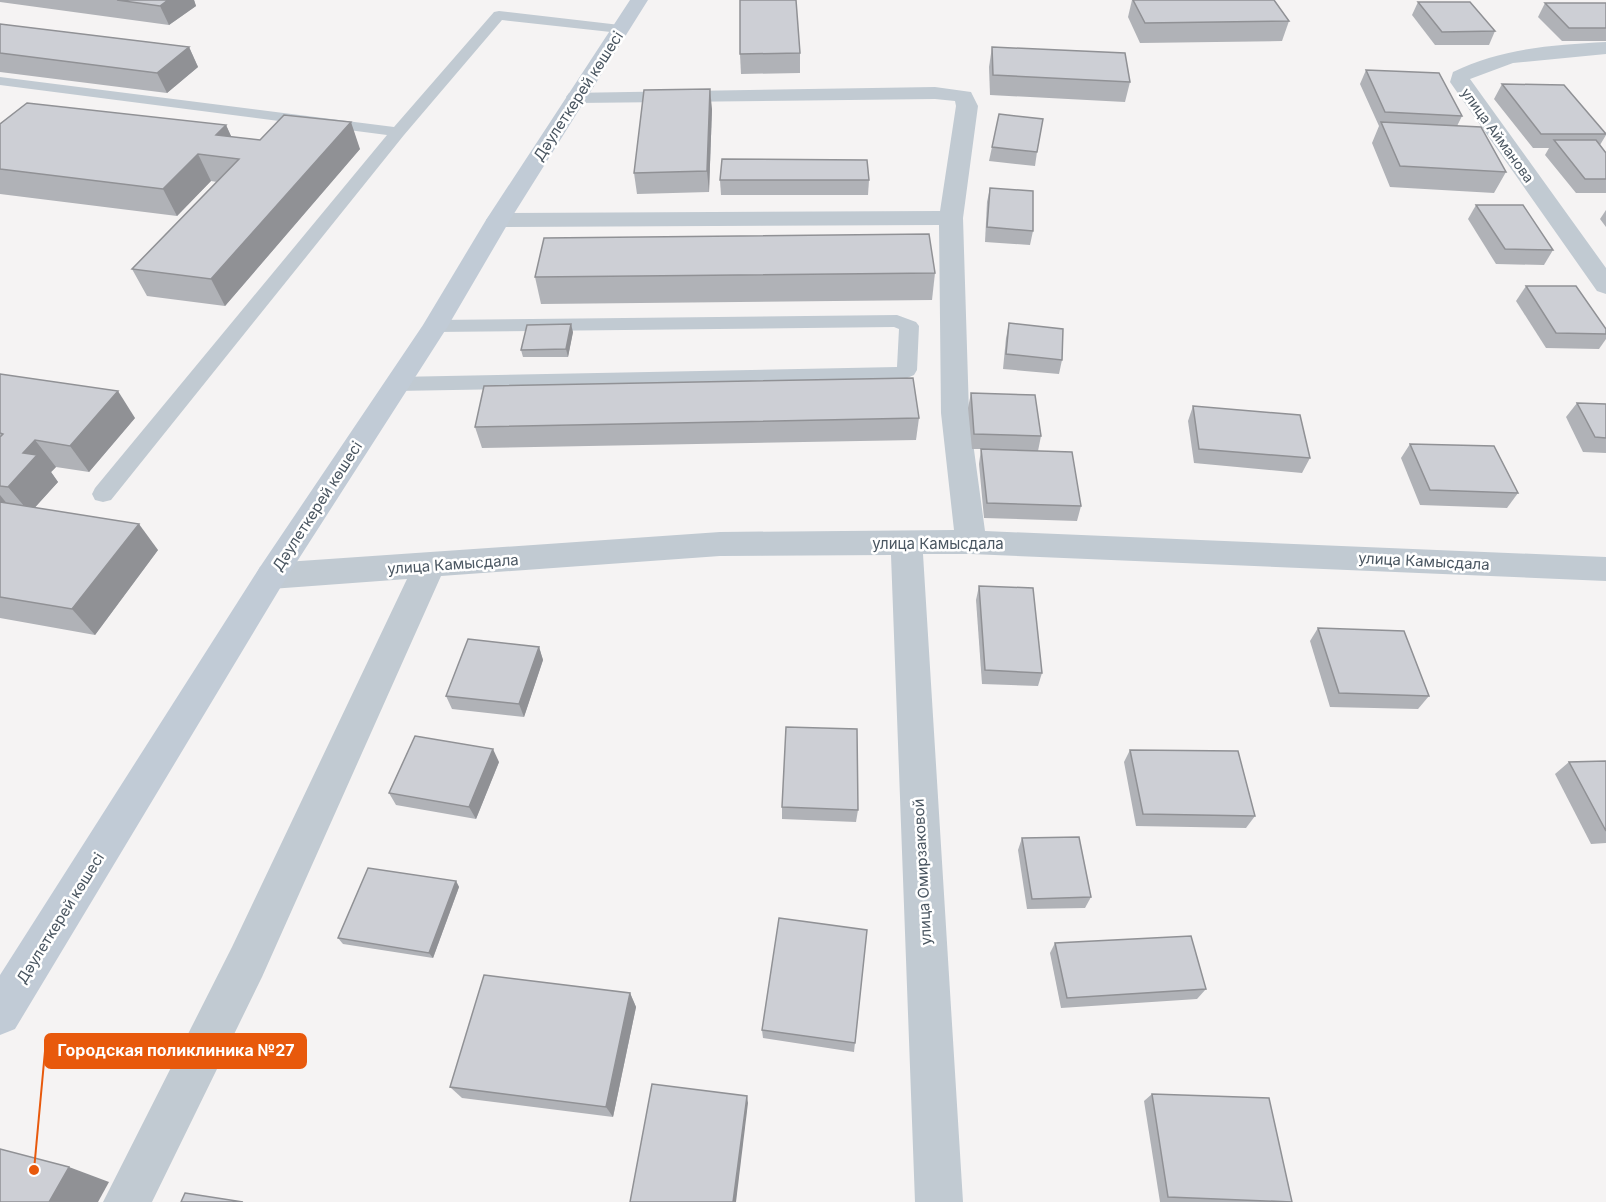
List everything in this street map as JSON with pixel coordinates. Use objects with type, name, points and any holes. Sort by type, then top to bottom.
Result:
[{"type":"main road","name":"Дәулеткерей көшесі","points":[[0,1014],[271,576],[435,326],[498,220],[639,0]]},
{"type":"street","name":"улица Айманова","points":[[1606,48],[1530,54],[1497,61],[1460,75],[1460,82],[1606,286]]},
{"type":"street","points":[[576,97],[935,93],[964,96],[967,106],[951,218],[954,412],[971,542]]},
{"type":"street","points":[[498,220],[951,218]]},
{"type":"street","name":"улица Камысдала","points":[[271,576],[429,567],[720,544],[906,542],[971,542],[1606,569]]},
{"type":"street","name":"улица Омирзаковой","points":[[906,542],[939,1202]]},
{"type":"street","points":[[127,1202],[247,962],[429,567]]},
{"type":"lane","points":[[103,494],[398,132],[499,15],[620,29]]},
{"type":"lane","points":[[0,81],[398,132]]},
{"type":"lane","points":[[396,384],[898,375],[907,370],[909,326],[897,321],[435,326]]},
{"type":"building","points":[[117,0],[168,0],[160,6]]},
{"type":"building","points":[[740,0],[796,0],[800,53],[740,54]]},
{"type":"building","points":[[1133,0],[1274,0],[1289,21],[1145,23]]},
{"type":"building","points":[[1418,2],[1470,2],[1495,31],[1442,32]]},
{"type":"building","points":[[1545,3],[1606,3],[1606,28],[1569,28]]},
{"type":"building","points":[[0,24],[189,47],[157,73],[0,53]]},
{"type":"building","points":[[992,47],[1125,53],[1130,82],[993,75]]},
{"type":"building","points":[[1366,70],[1439,73],[1462,116],[1385,112]]},
{"type":"building","points":[[1502,84],[1564,85],[1606,134],[1541,134]]},
{"type":"building","points":[[710,89],[707,171],[634,173],[644,90]]},
{"type":"building","points":[[27,103],[226,125],[216,135],[260,140],[284,115],[351,122],[211,279],[132,269],[239,159],[198,154],[163,189],[0,169],[0,124]]},
{"type":"building","points":[[999,114],[1043,119],[1037,152],[992,147]]},
{"type":"building","points":[[1381,122],[1481,127],[1506,172],[1400,166]]},
{"type":"building","points":[[1554,140],[1596,140],[1606,153],[1606,179],[1585,179]]},
{"type":"building","points":[[722,159],[867,160],[869,180],[720,180]]},
{"type":"building","points":[[990,188],[1033,191],[1033,231],[987,227]]},
{"type":"building","points":[[1476,205],[1523,205],[1553,250],[1505,249]]},
{"type":"building","points":[[929,234],[935,273],[535,277],[544,238]]},
{"type":"building","points":[[1526,286],[1576,286],[1606,329],[1606,334],[1556,333]]},
{"type":"building","points":[[1009,323],[1063,329],[1062,360],[1006,354]]},
{"type":"building","points":[[571,324],[566,349],[521,350],[527,325]]},
{"type":"building","points":[[0,374],[118,391],[70,446],[35,440],[23,453],[37,455],[8,487],[0,486],[0,437],[3,434],[0,433]]},
{"type":"building","points":[[913,378],[919,418],[475,427],[484,386]]},
{"type":"building","points":[[971,393],[1035,395],[1041,436],[974,434]]},
{"type":"building","points":[[1577,403],[1606,404],[1606,438],[1595,437]]},
{"type":"building","points":[[1193,406],[1300,415],[1310,458],[1199,449]]},
{"type":"building","points":[[1410,444],[1494,446],[1518,493],[1430,490]]},
{"type":"building","points":[[981,449],[1072,452],[1081,506],[987,503]]},
{"type":"building","points":[[0,502],[139,524],[72,609],[0,597]]},
{"type":"building","points":[[979,586],[1033,588],[1042,673],[985,670]]},
{"type":"building","points":[[1318,628],[1404,631],[1429,696],[1339,693]]},
{"type":"building","points":[[468,639],[539,647],[519,704],[446,696]]},
{"type":"building","points":[[786,727],[857,729],[858,810],[782,807]]},
{"type":"building","points":[[415,736],[493,749],[469,807],[389,793]]},
{"type":"building","points":[[1130,750],[1238,751],[1255,816],[1143,814]]},
{"type":"building","points":[[1606,761],[1606,831],[1569,762]]},
{"type":"building","points":[[1079,837],[1091,897],[1032,899],[1022,838]]},
{"type":"building","points":[[368,868],[456,881],[429,953],[338,938]]},
{"type":"building","points":[[779,918],[867,930],[855,1043],[762,1030]]},
{"type":"building","points":[[1191,936],[1206,989],[1067,998],[1055,943]]},
{"type":"building","points":[[484,975],[630,993],[606,1107],[450,1087]]},
{"type":"building","points":[[652,1084],[747,1096],[733,1202],[630,1202]]},
{"type":"building","points":[[1152,1094],[1269,1098],[1292,1202],[1168,1197]]},
{"type":"building","points":[[0,1149],[69,1167],[49,1202],[0,1202]]},
{"type":"building","points":[[185,1193],[243,1202],[181,1202]]},
{"type":"place","name":"Городская поликлиника №27","points":[[34,1170]]}]
